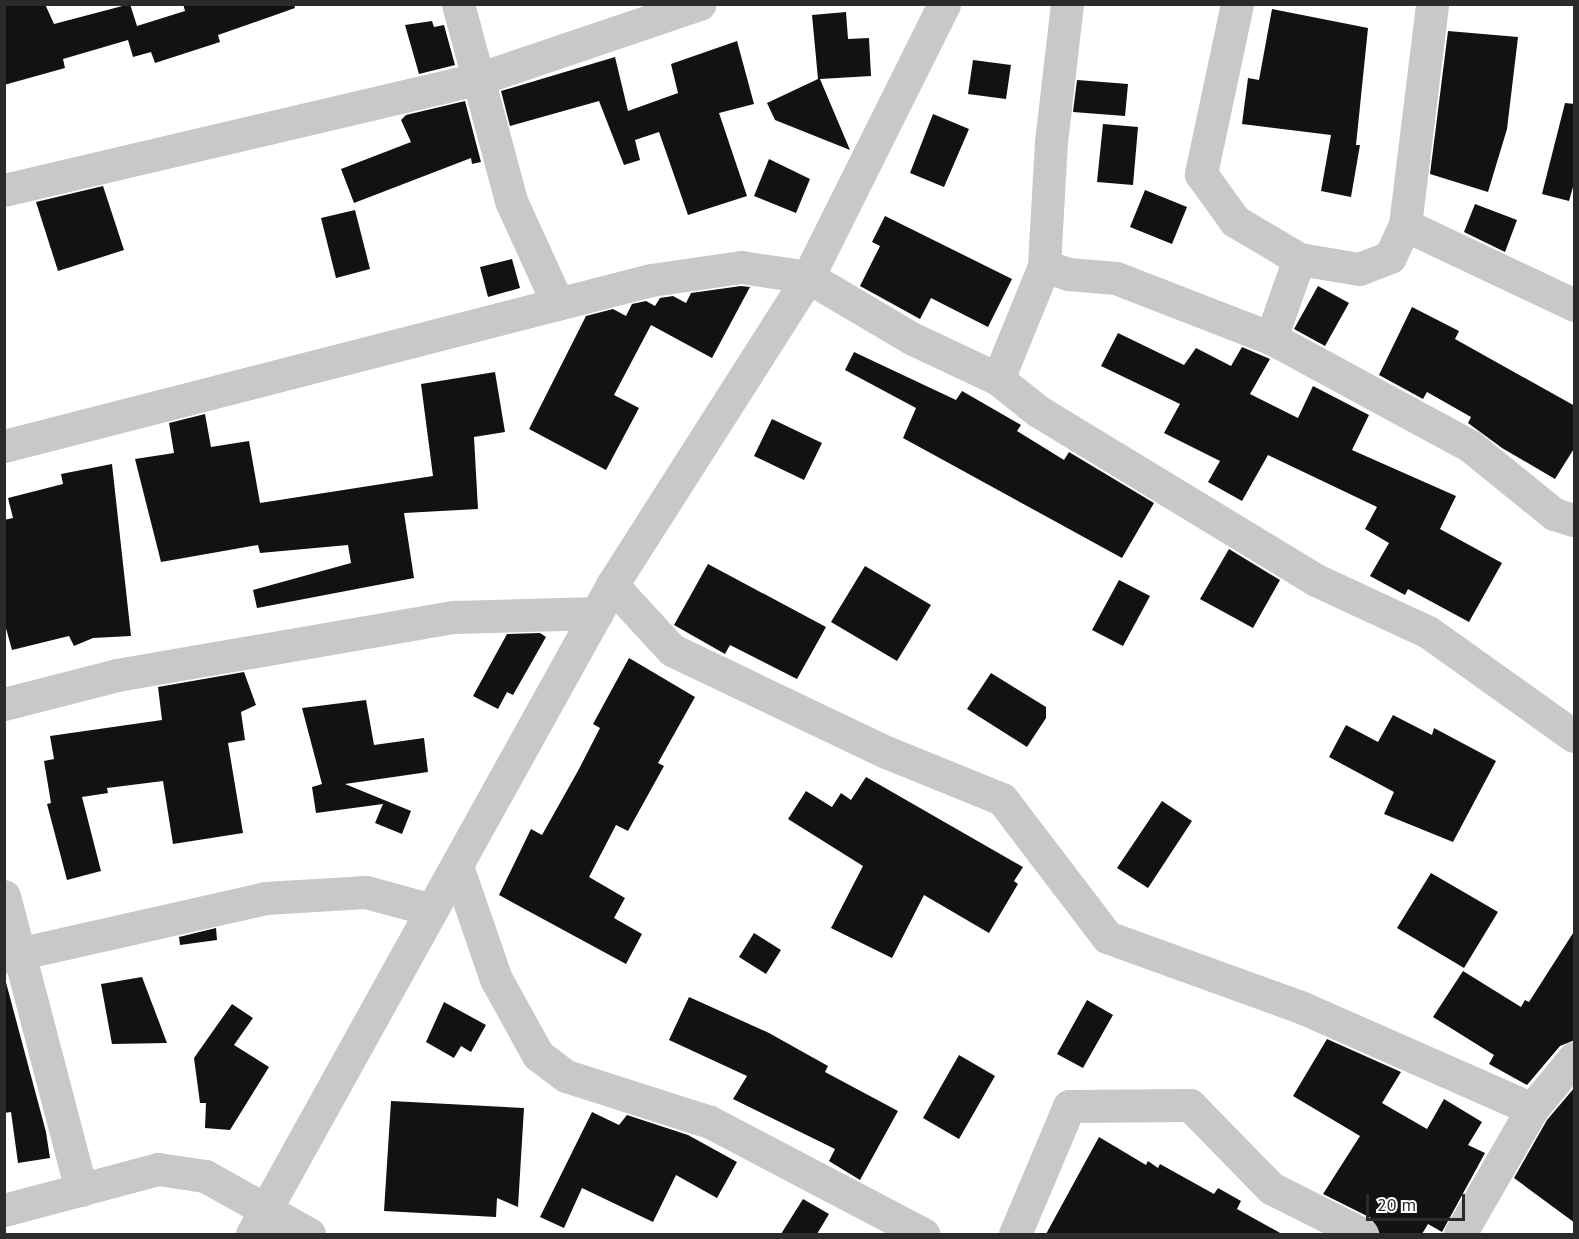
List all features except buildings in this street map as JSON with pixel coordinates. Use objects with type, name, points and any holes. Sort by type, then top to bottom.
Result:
[{"type":"street","points":[[458,4],[511,201],[558,304]]},
{"type":"street","points":[[4,190],[478,79],[700,4]]},
{"type":"street","points":[[258,1223],[604,599],[808,278],[944,4]]},
{"type":"street","points":[[998,379],[1044,266],[1051,142],[1067,4]]},
{"type":"street","points":[[1237,4],[1201,174],[1235,221],[1299,259],[1359,269],[1390,257],[1405,225],[1432,4]]},
{"type":"street","points":[[1405,225],[1575,306]]},
{"type":"street","points":[[1271,338],[1299,259]]},
{"type":"street","points":[[1044,266],[1068,274],[1116,278],[1271,338],[1470,446],[1554,514],[1575,520]]},
{"type":"street","points":[[4,446],[651,280],[741,267],[808,278],[913,339],[998,379],[1038,411],[1316,580],[1428,632],[1575,736]]},
{"type":"street","points":[[4,704],[117,675],[454,617],[604,599],[672,650],[886,752],[1002,799],[1107,937],[1303,1008],[1532,1109]]},
{"type":"street","points":[[457,866],[496,979],[538,1055],[566,1076],[710,1122],[923,1234]]},
{"type":"street","points":[[11,956],[265,898],[366,892],[432,910]]},
{"type":"street","points":[[4,896],[11,956],[81,1190]]},
{"type":"street","points":[[1460,1234],[1532,1109],[1575,1058]]},
{"type":"street","points":[[1015,1234],[1069,1106],[1190,1105],[1271,1188],[1362,1234]]},
{"type":"street","points":[[4,1210],[158,1169],[205,1176],[258,1223],[309,1234]]}]
